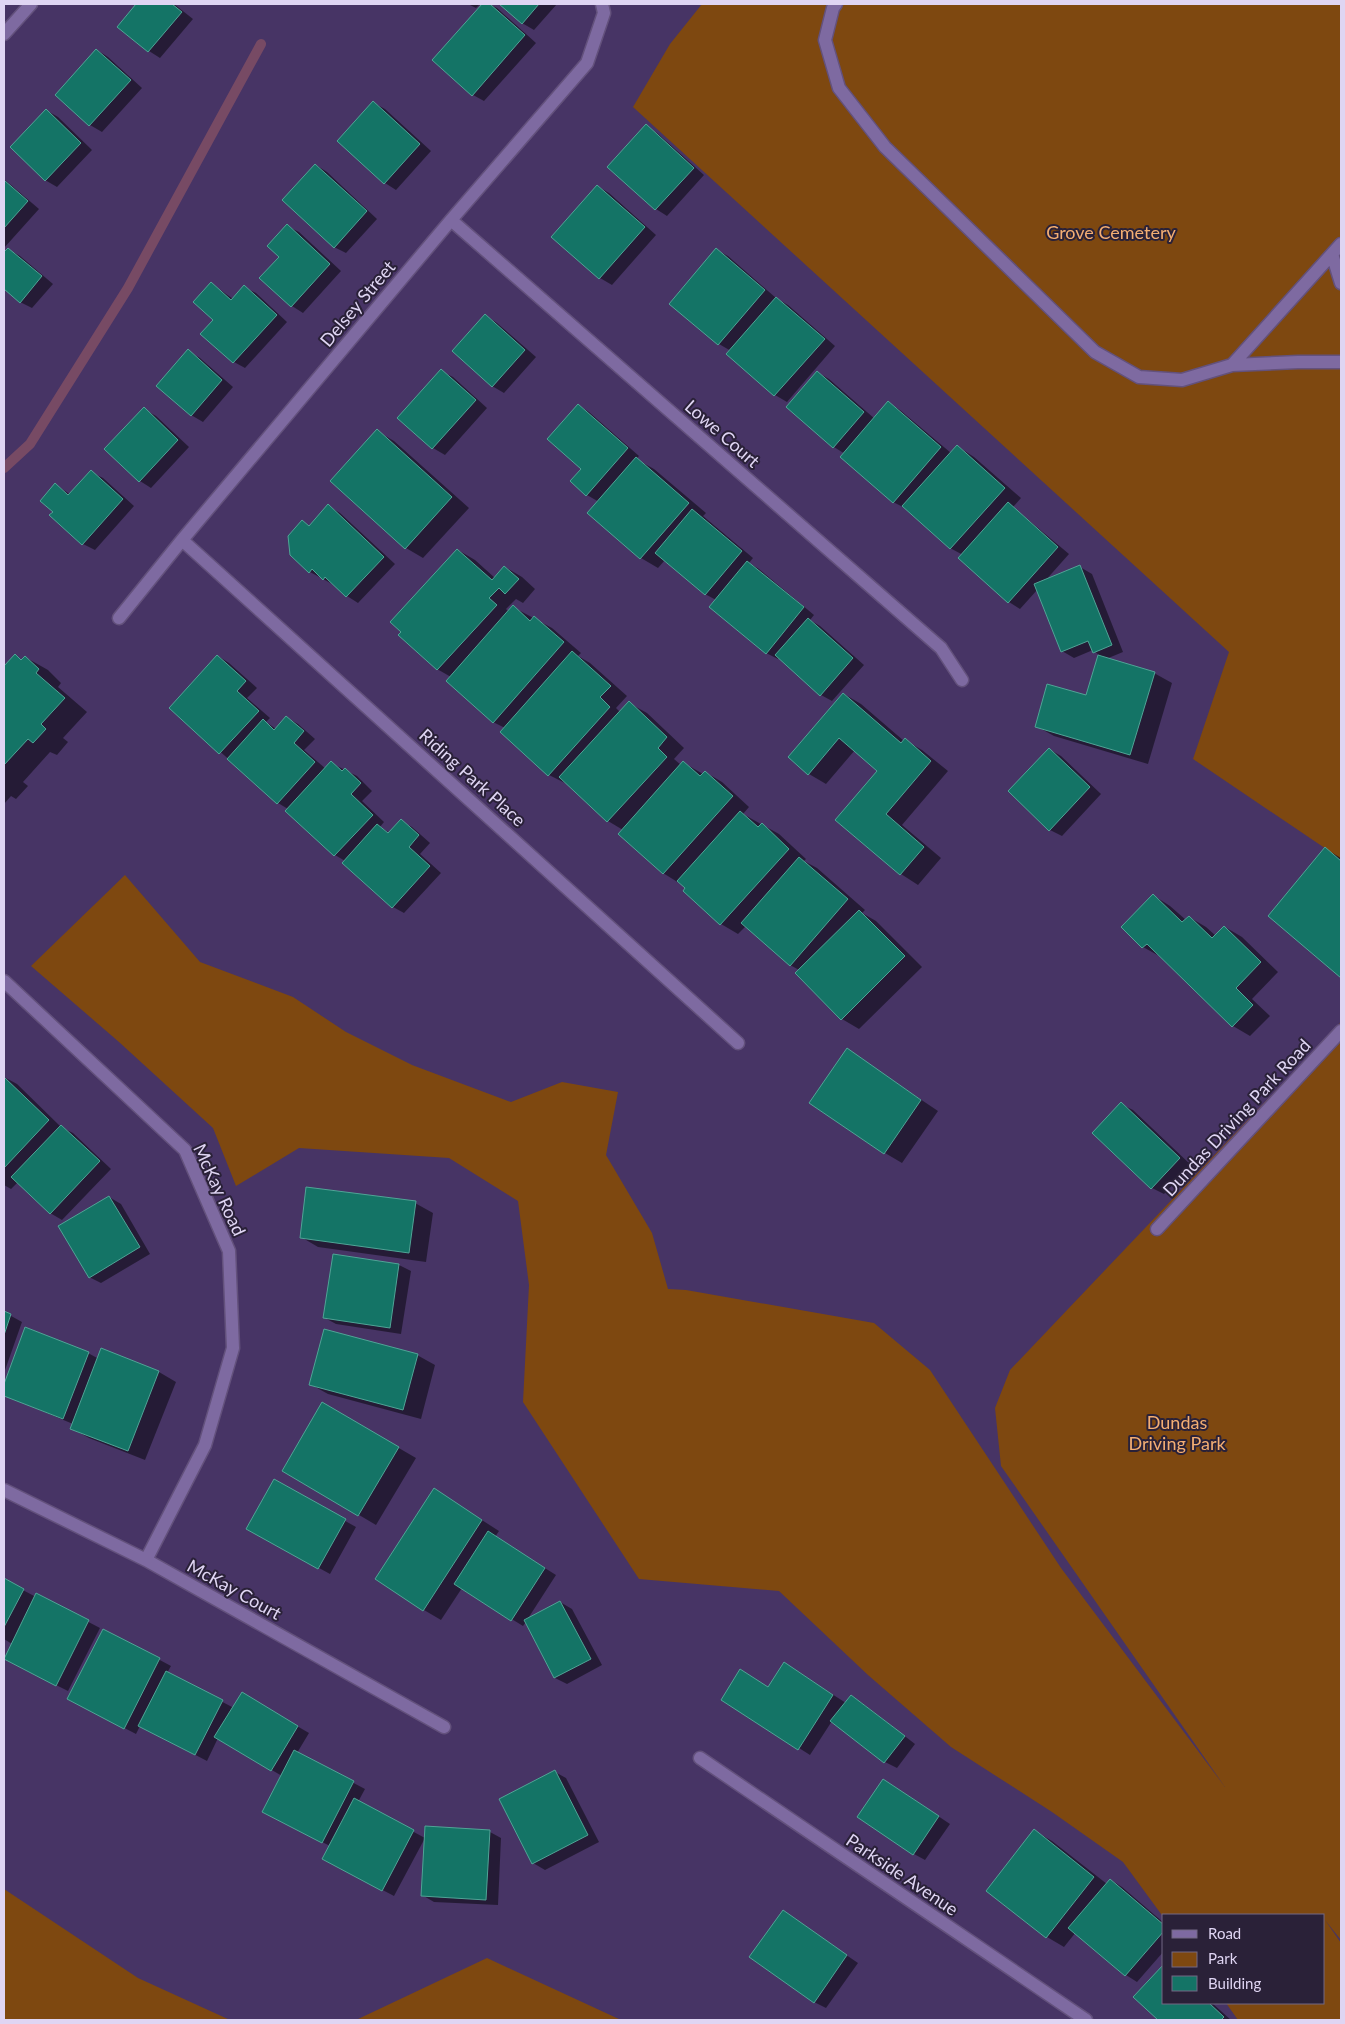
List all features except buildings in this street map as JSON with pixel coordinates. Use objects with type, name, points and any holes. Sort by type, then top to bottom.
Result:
[{"type":"street","points":[[5,30],[31,4]]},
{"type":"street","name":"Delsey Street","points":[[119,618],[182,540],[451,220],[587,63],[604,13],[602,4]]},
{"type":"street","points":[[836,4],[833,8],[825,40],[839,88],[885,147],[1095,352],[1139,377],[1182,380],[1232,365],[1341,362]]},
{"type":"street","name":"Lowe Court","points":[[451,220],[941,648],[962,680]]},
{"type":"street","points":[[1232,365],[1341,244]]},
{"type":"street","points":[[1332,254],[1341,283]]},
{"type":"street","name":"Riding Park Place","points":[[182,540],[738,1042]]},
{"type":"street","name":"McKay Road","points":[[4,981],[185,1150],[229,1251],[234,1348],[206,1444],[146,1560]]},
{"type":"street","name":"Dundas Driving Park Road","points":[[1158,1229],[1341,1031]]},
{"type":"street","name":"McKay Court","points":[[4,1490],[146,1560],[444,1727]]},
{"type":"street","name":"Parkside Avenue","points":[[700,1758],[1086,2020]]},
{"type":"green space","name":"Grove Cemetery","points":[[702,4],[1341,4],[1341,859],[1193,759],[1229,652],[633,107],[670,44]]},
{"type":"green space","name":"Dundas Driving Park","points":[[125,875],[200,962],[293,997],[346,1032],[412,1065],[511,1102],[562,1082],[618,1092],[606,1155],[652,1233],[668,1289],[686,1290],[874,1323],[930,1370],[1061,1568],[1225,1787],[1001,1466],[995,1408],[1010,1370],[1341,1022],[1341,1940],[1325,1920],[1325,1914],[1162,1915],[1123,1862],[1052,1812],[951,1747],[868,1675],[779,1591],[639,1579],[523,1402],[529,1285],[518,1201],[449,1158],[299,1148],[236,1186],[213,1128],[119,1042],[31,966]]},
{"type":"green space","points":[[4,1889],[138,1978],[230,2020],[4,2020]]},
{"type":"green space","points":[[1325,1920],[1341,1943],[1341,2020],[1238,2020],[1227,2004],[1325,2004]]},
{"type":"green space","points":[[487,1958],[621,2020],[356,2020]]},
{"type":"waterway","points":[[4,468],[30,444],[128,288],[261,44]]}]
